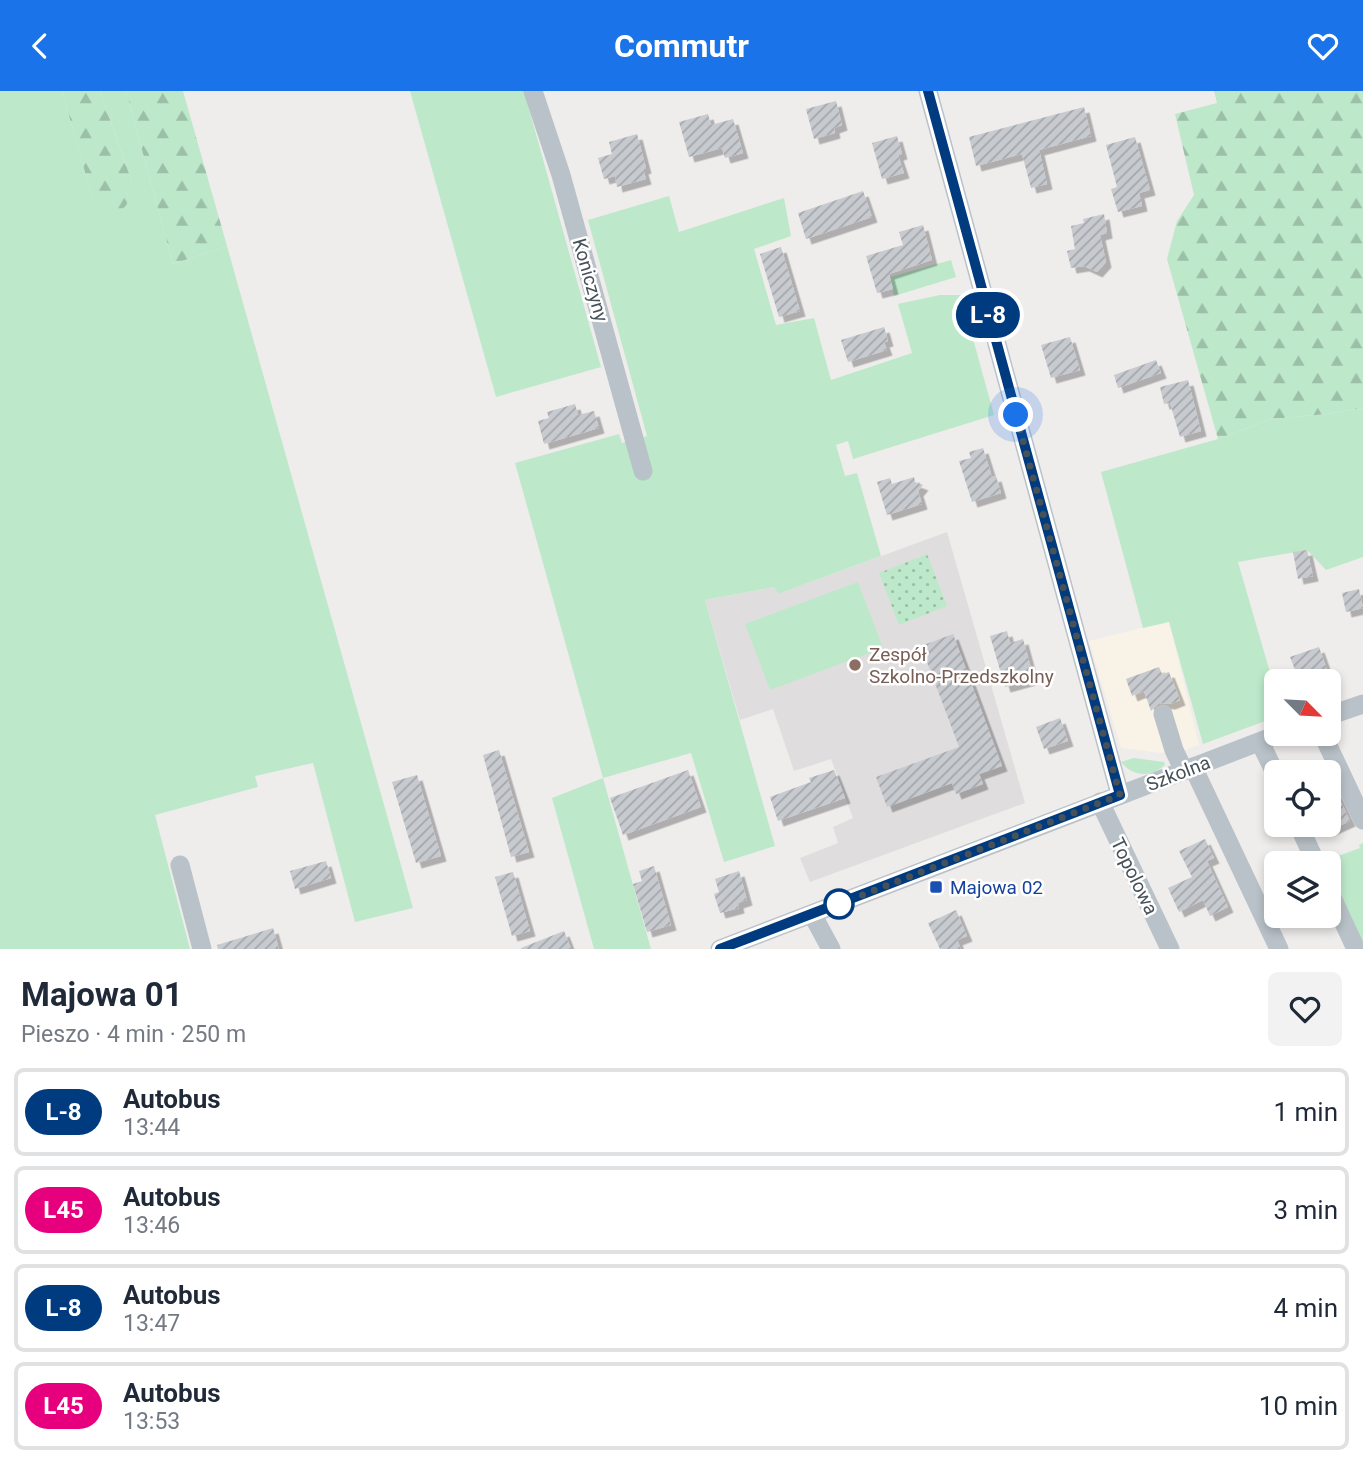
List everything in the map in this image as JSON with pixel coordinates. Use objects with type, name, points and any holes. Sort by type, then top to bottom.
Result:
[{"type":"street","name":"Koniczyny","points":[[533,91],[565,188],[643,471]]},
{"type":"street","points":[[928,91],[1120,795]]},
{"type":"street","points":[[1341,712],[1363,704]]},
{"type":"street","points":[[1163,714],[1174,750],[1188,769],[1279,949]]},
{"type":"street","name":"Szkolna","points":[[720,949],[1264,740]]},
{"type":"street","points":[[1260,742],[1269,760]]},
{"type":"street","points":[[1328,746],[1363,820]]},
{"type":"street","name":"Topolowa","points":[[1100,802],[1170,949]]},
{"type":"street","points":[[180,865],[202,949]]},
{"type":"street","points":[[812,914],[831,949]]},
{"type":"street","points":[[1341,917],[1356,949]]},
{"type":"shaded area","name":"Zespół Szkolno-Przedszkolny","points":[[947,532],[1025,803],[810,882],[800,858],[838,843],[833,827],[853,818],[831,759],[794,771],[773,709],[740,720],[705,600],[776,587],[778,594]]},
{"type":"shaded area","points":[[1169,621],[1199,745],[1160,753],[1121,748],[1089,641]]},
{"type":"green space","points":[[0,91],[62,91],[96,210],[132,182],[100,91],[126,91],[173,264],[227,246],[413,908],[355,922],[313,763],[255,776],[258,787],[155,815],[190,949],[0,949]]},
{"type":"green space","points":[[62,91],[100,91],[132,182],[127,204],[119,211],[96,211]]},
{"type":"green space","points":[[126,91],[183,91],[227,246],[173,264]]},
{"type":"green space","points":[[410,91],[524,91],[601,367],[496,397]]},
{"type":"green space","points":[[1214,91],[1363,91],[1363,408],[1272,419],[1218,439],[1167,259],[1177,221],[1194,195],[1175,114],[1217,103]]},
{"type":"green space","points":[[669,196],[679,232],[784,198],[791,236],[754,249],[776,325],[814,318],[831,380],[912,353],[898,304],[940,295],[961,295],[994,415],[853,459],[848,441],[836,445],[845,476],[857,473],[881,556],[778,594],[775,587],[705,600],[775,846],[724,862],[691,753],[603,778],[515,463],[619,434],[622,443],[647,436],[588,220]]},
{"type":"green space","points":[[951,260],[956,277],[894,296],[890,277]]},
{"type":"green space","points":[[1363,408],[1363,557],[1326,570],[1307,550],[1238,562],[1269,669],[1264,669],[1264,721],[1203,744],[1169,622],[1143,628],[1101,472],[1218,439],[1272,419]]},
{"type":"green space","points":[[927,554],[947,606],[899,625],[879,573]]},
{"type":"green space","points":[[858,582],[883,648],[770,690],[745,624]]},
{"type":"green space","points":[[1134,758],[1164,762],[1165,765],[1148,774],[1136,773],[1121,762]]},
{"type":"green space","points":[[603,778],[651,949],[594,949],[552,798]]},
{"type":"green space","points":[[1363,843],[1363,949],[1341,902],[1341,855],[1360,848],[1359,845]]},
{"type":"building","points":[[836,101],[842,125],[834,128],[835,133],[814,139],[806,109]]},
{"type":"building","points":[[1084,107],[1091,136],[1039,150],[1047,184],[1031,188],[1022,154],[976,166],[969,137]]},
{"type":"building","points":[[708,114],[711,125],[733,119],[743,153],[725,158],[722,148],[689,157],[679,122]]},
{"type":"building","points":[[637,134],[646,168],[643,169],[646,179],[617,187],[615,176],[604,179],[598,158],[612,154],[609,142]]},
{"type":"building","points":[[897,136],[902,154],[898,155],[904,173],[882,179],[872,143]]},
{"type":"building","points":[[1135,137],[1150,190],[1139,193],[1142,206],[1118,212],[1111,189],[1117,187],[1106,145]]},
{"type":"building","points":[[863,191],[872,217],[806,239],[798,213]]},
{"type":"building","points":[[1104,214],[1107,233],[1100,235],[1106,262],[1097,272],[1084,266],[1071,268],[1067,251],[1075,249],[1071,226],[1084,223],[1083,219]]},
{"type":"building","points":[[923,225],[932,260],[889,274],[893,289],[877,293],[866,256],[903,245],[899,232]]},
{"type":"building","points":[[781,247],[800,311],[779,317],[760,254]]},
{"type":"building","points":[[884,327],[888,341],[884,342],[887,350],[848,362],[841,340]]},
{"type":"building","points":[[1070,337],[1080,370],[1051,378],[1041,345]]},
{"type":"building","points":[[1156,360],[1161,373],[1118,388],[1114,375]]},
{"type":"building","points":[[1188,380],[1201,431],[1180,437],[1170,403],[1164,404],[1160,387]]},
{"type":"building","points":[[575,404],[578,415],[594,411],[599,428],[544,444],[538,421],[549,418],[547,412]]},
{"type":"building","points":[[983,448],[992,477],[996,476],[1001,493],[972,502],[959,461],[971,458],[969,452]]},
{"type":"building","points":[[914,477],[915,482],[923,485],[918,491],[922,504],[887,515],[877,482],[890,478],[892,484]]},
{"type":"building","points":[[1307,550],[1313,576],[1298,579],[1293,552]]},
{"type":"building","points":[[1359,589],[1363,608],[1346,612],[1342,593]]},
{"type":"building","points":[[1007,631],[1010,643],[1023,639],[1034,679],[1005,687],[990,636]]},
{"type":"building","points":[[953,634],[1002,766],[979,774],[983,784],[956,794],[952,783],[887,807],[876,777],[959,747],[921,646]]},
{"type":"building","points":[[1319,647],[1327,669],[1295,669],[1290,657]]},
{"type":"building","points":[[1159,667],[1162,674],[1169,672],[1180,700],[1170,704],[1159,703],[1151,711],[1144,691],[1132,696],[1126,679]]},
{"type":"building","points":[[1060,718],[1068,741],[1044,749],[1036,727]]},
{"type":"building","points":[[499,750],[529,852],[511,857],[483,755]]},
{"type":"building","points":[[688,770],[701,807],[623,835],[610,798]]},
{"type":"building","points":[[834,770],[845,798],[778,821],[770,797],[811,782],[809,778]]},
{"type":"building","points":[[417,775],[441,856],[416,863],[392,782]]},
{"type":"building","points":[[1341,802],[1350,821],[1341,825]]},
{"type":"building","points":[[1205,839],[1214,858],[1207,861],[1228,907],[1210,916],[1203,900],[1179,912],[1168,888],[1192,877],[1179,851]]},
{"type":"building","points":[[326,861],[331,878],[295,889],[290,871]]},
{"type":"building","points":[[654,866],[671,925],[647,932],[633,884],[642,881],[639,871]]},
{"type":"building","points":[[739,871],[747,900],[738,903],[739,908],[720,913],[714,894],[719,892],[715,879]]},
{"type":"building","points":[[513,872],[530,931],[512,936],[495,877]]},
{"type":"building","points":[[956,910],[967,936],[957,940],[961,949],[940,949],[928,923]]},
{"type":"building","points":[[273,928],[279,949],[218,949],[217,945]]},
{"type":"building","points":[[564,931],[571,949],[521,949],[521,948]]},
{"type":"bus line","name":"L-8","points":[[720,949],[1120,795],[928,91]]},
{"type":"place","name":"Zespół Szkolno-Przedszkolny","points":[[855,665]]},
{"type":"place","name":"Majowa 02","points":[[936,887]]},
{"type":"route","points":[[839,904],[1120,795],[1016,415]]}]
